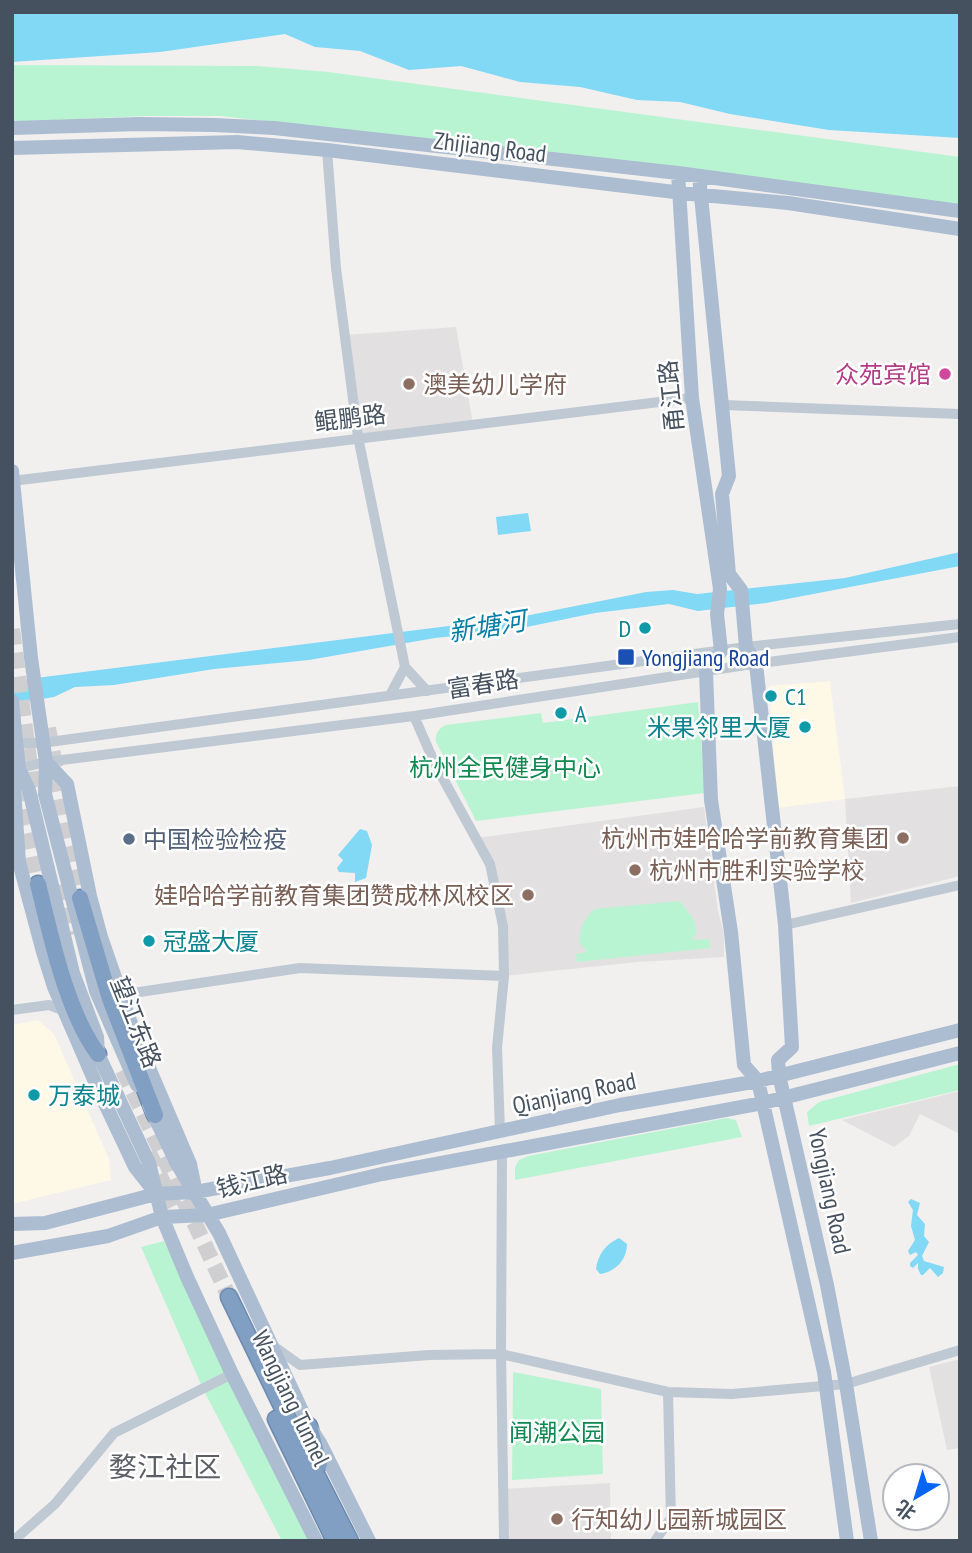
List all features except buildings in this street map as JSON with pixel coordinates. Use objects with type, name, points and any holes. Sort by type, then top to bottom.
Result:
[{"type":"highway","points":[[38,884],[70,995],[86,1035],[98,1054]]},
{"type":"highway","points":[[80,898],[110,999],[155,1115]]},
{"type":"highway","name":"Wangjiang Tunnel","points":[[224,1298],[328,1506]]},
{"type":"highway","points":[[309,1426],[335,1541]]},
{"type":"highway","points":[[328,1506],[351,1541]]},
{"type":"main road","name":"Zhijiang Road","points":[[12,128],[140,124],[274,128],[678,173],[960,211]]},
{"type":"main road","name":"Zhijiang Road","points":[[12,148],[237,142],[327,150],[678,193],[788,203],[960,229]]},
{"type":"main road","name":"甬江路","points":[[678,173],[692,398],[720,589],[717,614],[721,652]]},
{"type":"main road","name":"甬江路","points":[[699,176],[729,476],[722,494],[729,574],[741,590],[746,646]]},
{"type":"main road","name":"望江东路","points":[[12,471],[31,659],[46,762],[44,793],[96,991],[133,1080],[155,1115],[176,1162],[219,1233],[290,1387],[369,1541]]},
{"type":"main road","points":[[746,646],[757,664],[785,925],[792,1047],[778,1060],[779,1075]]},
{"type":"main road","points":[[706,671],[721,652]]},
{"type":"main road","name":"Yongjiang Road","points":[[706,671],[712,800],[731,932],[744,1065],[758,1081],[826,1387],[847,1541]]},
{"type":"main road","points":[[12,701],[19,862],[54,987],[135,1167],[156,1194]]},
{"type":"main road","points":[[46,762],[67,784],[90,896],[118,988],[190,1164],[195,1192]]},
{"type":"main road","name":"望江东路","points":[[15,769],[29,790],[73,973],[97,1037],[98,1054],[149,1163],[162,1217],[232,1374],[316,1541]]},
{"type":"main road","name":"Qianjiang Road","points":[[195,1192],[330,1168],[620,1105],[758,1081],[960,1030]]},
{"type":"main road","name":"Qianjiang Road","points":[[502,1152],[763,1103],[960,1052]]},
{"type":"main road","name":"Yongjiang Road","points":[[779,1075],[827,1285],[871,1541]]},
{"type":"main road","name":"钱江路","points":[[12,1253],[108,1236],[162,1217],[207,1215],[382,1174],[502,1152]]},
{"type":"main road","name":"钱江路","points":[[12,1224],[45,1223],[156,1194],[195,1192]]},
{"type":"street","points":[[327,150],[336,268],[358,437],[405,667],[427,691]]},
{"type":"street","name":"鲲鹏路","points":[[13,481],[692,398]]},
{"type":"street","points":[[723,405],[960,414]]},
{"type":"street","name":"富春路","points":[[15,743],[43,743],[721,652],[746,646],[960,624]]},
{"type":"street","name":"富春路","points":[[15,769],[46,762],[414,716],[706,671],[960,637]]},
{"type":"street","points":[[390,695],[405,667]]},
{"type":"street","points":[[414,716],[435,764],[490,864],[503,926],[504,976],[496,1048],[500,1131]]},
{"type":"street","points":[[785,925],[960,885]]},
{"type":"street","points":[[118,988],[133,993],[300,968],[504,976]]},
{"type":"street","points":[[49,1004],[54,987]]},
{"type":"street","points":[[124,1006],[133,993]]},
{"type":"street","points":[[12,1010],[49,1004],[65,1011]]},
{"type":"street","points":[[502,1152],[504,1541]]},
{"type":"street","points":[[271,1345],[300,1365],[501,1354],[668,1392],[732,1394],[846,1384],[960,1350]]},
{"type":"street","points":[[290,1387],[300,1365]]},
{"type":"street","points":[[13,1541],[55,1504],[114,1433],[232,1374]]},
{"type":"street","points":[[655,1541],[671,1518],[668,1392]]},
{"type":"shaded area","name":"澳美幼儿学府","points":[[456,327],[473,424],[358,437],[345,335]]},
{"type":"shaded area","points":[[830,681],[845,799],[778,808],[769,686]]},
{"type":"shaded area","name":"杭州市娃哈哈学前教育集团","points":[[960,786],[960,876],[851,903],[845,799]]},
{"type":"shaded area","name":"杭州市胜利实验学校","points":[[704,807],[718,911],[724,934],[724,957],[638,962],[504,976],[490,864],[476,838]]},
{"type":"shaded area","points":[[38,1020],[54,1034],[109,1159],[111,1180],[12,1204],[12,1025]]},
{"type":"shaded area","points":[[960,1091],[960,1134],[920,1114],[909,1136],[894,1147],[842,1120]]},
{"type":"shaded area","points":[[960,1359],[960,1448],[947,1450],[929,1367]]},
{"type":"shaded area","name":"行知幼儿园新城园区","points":[[610,1483],[611,1541],[504,1541],[502,1489]]},
{"type":"green space","points":[[12,65],[257,66],[328,72],[960,157],[960,207],[220,116],[145,116],[12,122]]},
{"type":"green space","name":"杭州全民健身中心","points":[[698,702],[705,793],[476,821],[436,742],[438,732],[446,725],[541,713],[543,723]]},
{"type":"green space","points":[[680,901],[694,920],[697,932],[692,940],[709,939],[710,948],[577,962],[576,954],[587,952],[579,942],[581,928],[595,909]]},
{"type":"green space","points":[[960,1064],[960,1090],[809,1126],[807,1112],[819,1102]]},
{"type":"green space","points":[[727,1118],[736,1120],[742,1137],[515,1180],[515,1167],[519,1160],[528,1156]]},
{"type":"green space","points":[[164,1241],[227,1377],[310,1541],[282,1541],[203,1389],[141,1247]]},
{"type":"green space","name":"闻潮公园","points":[[513,1372],[601,1389],[603,1474],[512,1480]]},
{"type":"water","points":[[12,12],[960,12],[960,138],[829,130],[730,114],[680,102],[637,100],[580,87],[520,82],[461,66],[409,70],[360,51],[315,47],[285,34],[160,52],[12,62]]},
{"type":"water","points":[[528,513],[531,531],[498,535],[496,517]]},
{"type":"water","name":"新塘河","points":[[960,552],[960,566],[766,603],[698,611],[669,604],[595,613],[512,630],[435,638],[309,660],[214,669],[114,685],[75,687],[54,697],[12,704],[12,681],[520,617],[646,592],[673,590],[697,594],[845,578]]},
{"type":"water","points":[[360,829],[367,831],[372,845],[366,878],[355,882],[355,873],[339,872],[337,868],[343,860],[338,855]]},
{"type":"water","points":[[911,1199],[920,1203],[917,1215],[925,1224],[924,1236],[929,1242],[922,1256],[924,1261],[944,1267],[943,1273],[938,1277],[930,1268],[921,1275],[918,1263],[913,1268],[910,1266],[918,1255],[916,1252],[910,1255],[908,1251],[915,1240],[911,1226],[913,1210],[908,1202]]},
{"type":"water","points":[[619,1238],[627,1244],[622,1260],[611,1271],[600,1274],[596,1269],[601,1254],[610,1243]]},
{"type":"tunnel","points":[[12,629],[34,797]]},
{"type":"tunnel","points":[[48,728],[80,898]]},
{"type":"tunnel","points":[[18,786],[38,884]]},
{"type":"tunnel","points":[[62,884],[75,934]]},
{"type":"tunnel","points":[[123,1070],[229,1297]]},
{"type":"tunnel","points":[[149,1153],[174,1206]]},
{"type":"place","name":"众苑宾馆","points":[[945,374]]},
{"type":"place","name":"澳美幼儿学府","points":[[409,384]]},
{"type":"place","name":"D","points":[[645,628]]},
{"type":"place","name":"Yongjiang Road","points":[[626,657]]},
{"type":"place","name":"C1","points":[[771,696]]},
{"type":"place","name":"A","points":[[561,713]]},
{"type":"place","name":"米果邻里大厦","points":[[805,727]]},
{"type":"place","name":"杭州市娃哈哈学前教育集团","points":[[903,838]]},
{"type":"place","name":"中国检验检疫","points":[[129,839]]},
{"type":"place","name":"杭州市胜利实验学校","points":[[635,870]]},
{"type":"place","name":"娃哈哈学前教育集团赞成林风校区","points":[[528,895]]},
{"type":"place","name":"冠盛大厦","points":[[149,941]]},
{"type":"place","name":"万泰城","points":[[34,1095]]},
{"type":"place","name":"行知幼儿园新城园区","points":[[557,1519]]},
{"type":"district","name":"婺江社区","points":[[165,1466]]}]
